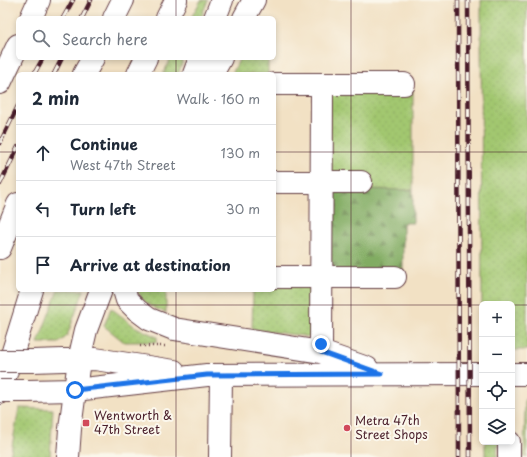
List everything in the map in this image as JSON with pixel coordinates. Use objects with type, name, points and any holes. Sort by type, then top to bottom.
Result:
[{"type":"main road","points":[[32,16],[39,0]]},
{"type":"main road","points":[[115,16],[123,0]]},
{"type":"main road","points":[[159,16],[164,0]]},
{"type":"main road","points":[[167,16],[176,0]]},
{"type":"main road","points":[[216,16],[222,0]]},
{"type":"main road","points":[[245,16],[254,0]]},
{"type":"main road","points":[[0,83],[16,49]]},
{"type":"main road","points":[[85,72],[92,60]]},
{"type":"main road","points":[[195,72],[199,60]]},
{"type":"main road","points":[[213,72],[220,60]]},
{"type":"main road","points":[[276,84],[404,84]]},
{"type":"main road","points":[[321,352],[322,84]]},
{"type":"main road","points":[[276,182],[361,182]]},
{"type":"main road","points":[[0,248],[16,209]]},
{"type":"main road","points":[[276,277],[395,277]]},
{"type":"main road","points":[[31,292],[0,392],[75,390],[214,375],[479,374]]},
{"type":"main road","points":[[68,457],[79,360],[86,330],[100,292]]},
{"type":"main road","points":[[125,292],[127,300],[136,310],[148,319],[174,329],[321,352],[382,374]]},
{"type":"main road","points":[[0,362],[95,359],[214,375]]},
{"type":"main road","points":[[515,374],[527,374]]},
{"type":"main road","points":[[214,375],[220,457]]},
{"type":"main road","points":[[509,445],[509,457]]},
{"type":"green space","points":[[201,0],[208,0],[202,16],[192,16]]},
{"type":"green space","points":[[481,0],[527,0],[527,350],[515,350],[515,301],[482,301]]},
{"type":"green space","points":[[170,60],[183,60],[179,72],[164,72]]},
{"type":"green space","points":[[239,60],[268,60],[268,72],[233,72]]},
{"type":"green space","points":[[413,90],[413,190],[369,189],[369,173],[328,173],[329,91]]},
{"type":"green space","points":[[329,189],[413,190],[413,223],[403,223],[403,272],[330,272]]},
{"type":"green space","points":[[318,282],[318,338],[252,329],[253,292],[276,292],[276,283]]},
{"type":"green space","points":[[57,292],[83,292],[67,336],[59,343],[38,343]]},
{"type":"green space","points":[[138,292],[166,292],[166,313],[149,304]]},
{"type":"green space","points":[[111,308],[134,326],[157,337],[157,342],[124,342],[104,326]]},
{"type":"green space","points":[[525,399],[527,399],[527,457],[524,457]]},
{"type":"green space","points":[[19,408],[53,409],[50,457],[10,457]]},
{"type":"green space","points":[[485,445],[498,445],[497,457],[485,457]]},
{"type":"railway","points":[[64,16],[73,0]]},
{"type":"railway","points":[[83,16],[91,0]]},
{"type":"railway","points":[[458,0],[459,457]]},
{"type":"railway","points":[[468,0],[470,457]]},
{"type":"railway","points":[[35,72],[42,60]]},
{"type":"railway","points":[[55,72],[61,60]]},
{"type":"railway","points":[[0,143],[16,110]]},
{"type":"railway","points":[[0,184],[16,151]]},
{"type":"place","name":"Wentworth & 47th Street","points":[[86,423]]},
{"type":"place","name":"Metra 47th Street Shops","points":[[347,428]]},
{"type":"route","points":[[75,390],[207,375],[382,374],[321,352],[321,344]]}]
